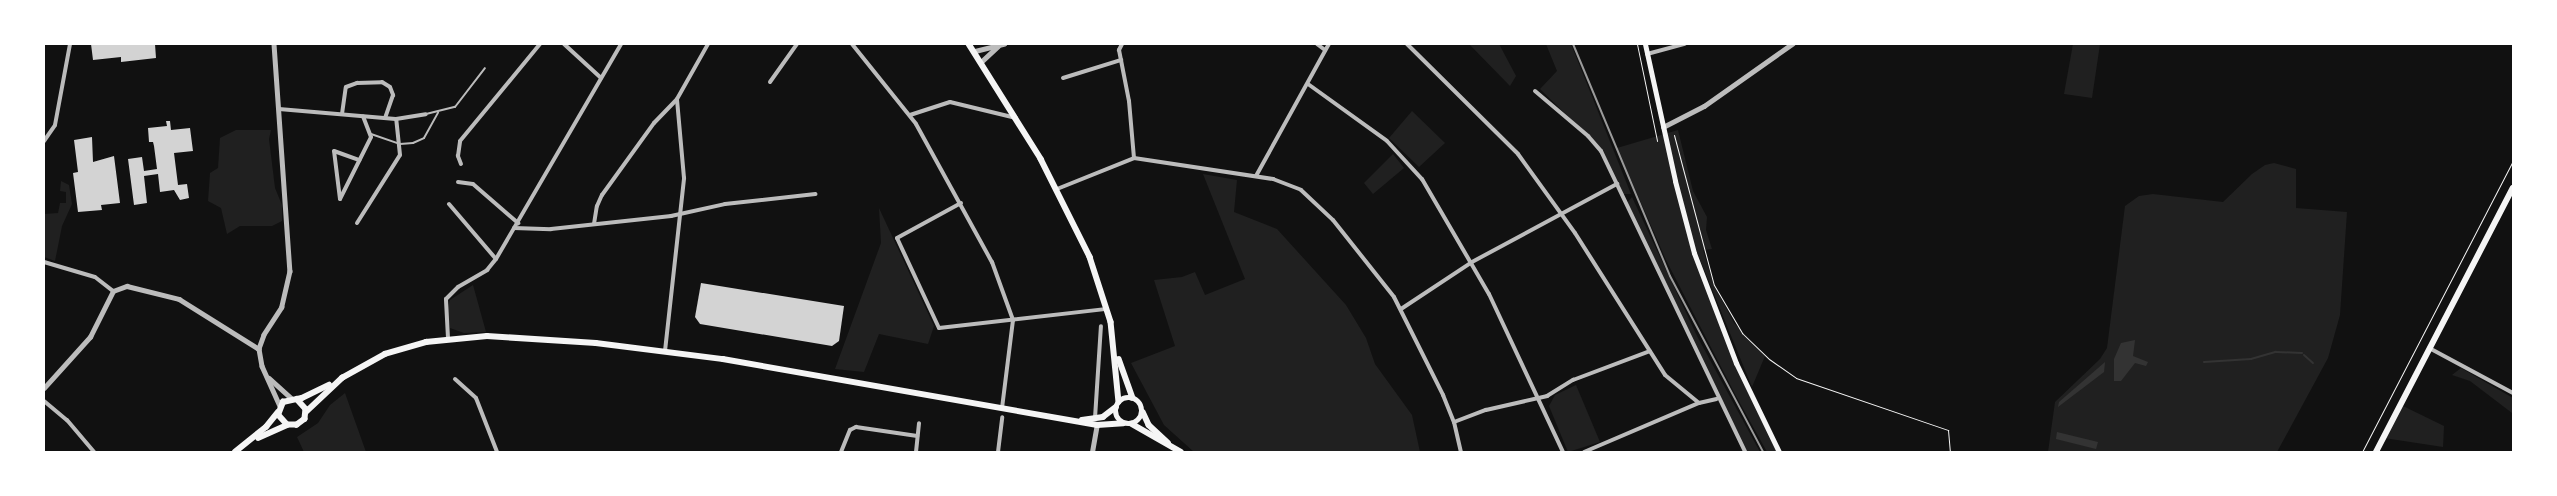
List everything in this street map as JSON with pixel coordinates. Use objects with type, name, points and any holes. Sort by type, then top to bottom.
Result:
[{"type":"main road","points":[[970,44],[1017,118],[1057,189],[1090,256],[1108,308],[1116,350],[1117,418],[1123,423]]},
{"type":"main road","points":[[1645,44],[1662,127],[1700,272],[1736,363],[1779,452]]},
{"type":"main road","points":[[2376,452],[2513,188]]},
{"type":"main road","points":[[245,445],[279,409],[294,399],[342,378],[395,350],[448,338],[525,337],[665,351],[1097,425],[1132,424],[1178,451]]},
{"type":"main road","points":[[1116,350],[1133,398],[1140,404],[1142,412],[1155,432],[1178,451]]},
{"type":"main road","points":[[235,452],[245,445],[287,425],[300,424],[306,412],[342,378]]},
{"type":"main road","points":[[1070,420],[1096,418],[1118,404],[1133,398]]},
{"type":"main road","points":[[294,399],[306,412]]},
{"type":"main road","points":[[279,409],[287,425]]},
{"type":"main road","points":[[1132,424],[1139,420],[1142,412]]},
{"type":"street","points":[[44,141],[55,125],[70,44]]},
{"type":"street","points":[[274,44],[289,282],[282,307],[264,335],[259,349],[266,375],[279,409]]},
{"type":"street","points":[[461,164],[458,156],[460,141],[540,44]]},
{"type":"street","points":[[564,44],[601,78]]},
{"type":"street","points":[[448,338],[445,307],[448,296],[487,270],[496,259],[621,44]]},
{"type":"street","points":[[594,224],[596,206],[602,195],[654,123],[676,99],[708,44]]},
{"type":"street","points":[[770,82],[797,44]]},
{"type":"street","points":[[852,44],[910,115],[991,259],[1013,320],[1002,408]]},
{"type":"street","points":[[1317,44],[1326,50]]},
{"type":"street","points":[[1256,176],[1329,44]]},
{"type":"street","points":[[1407,44],[1509,144],[1562,215],[1665,375],[1699,403]]},
{"type":"street","points":[[1648,54],[1685,44]]},
{"type":"street","points":[[1662,127],[1704,106],[1792,44]]},
{"type":"street","points":[[974,51],[1001,45]]},
{"type":"street","points":[[981,62],[1001,45]]},
{"type":"street","points":[[1120,45],[1129,101],[1134,158]]},
{"type":"street","points":[[1064,78],[1121,60]]},
{"type":"street","points":[[342,114],[346,87],[357,83],[382,82],[390,87],[393,95],[385,118]]},
{"type":"street","points":[[1308,84],[1368,126],[1405,159],[1432,193],[1472,262],[1540,398],[1563,452]]},
{"type":"street","points":[[1534,91],[1595,143],[1617,184],[1717,399],[1745,452]]},
{"type":"street","points":[[665,351],[685,164],[676,99]]},
{"type":"street","points":[[910,115],[950,102],[1017,118]]},
{"type":"street","points":[[279,110],[396,119],[426,114]]},
{"type":"street","points":[[359,160],[334,151],[340,199],[359,160],[371,134],[363,116]]},
{"type":"street","points":[[357,223],[400,155],[396,119]]},
{"type":"street","points":[[1057,189],[1134,158],[1256,176],[1287,183],[1316,202],[1382,281],[1401,309],[1454,422],[1461,452]]},
{"type":"street","points":[[458,182],[473,184],[518,223]]},
{"type":"street","points":[[1401,309],[1472,262],[1617,184]]},
{"type":"street","points":[[514,228],[526,230],[594,224],[681,214],[725,204],[815,194]]},
{"type":"street","points":[[961,203],[897,238],[938,328],[1108,308]]},
{"type":"street","points":[[449,204],[496,259]]},
{"type":"street","points":[[44,262],[95,277],[113,291]]},
{"type":"street","points":[[113,291],[135,286],[179,299],[259,349]]},
{"type":"street","points":[[44,388],[90,337],[113,291]]},
{"type":"street","points":[[1092,452],[1097,425],[1101,326]]},
{"type":"street","points":[[2430,348],[2513,393]]},
{"type":"street","points":[[1454,422],[1500,406],[1540,398],[1573,380],[1650,351]]},
{"type":"street","points":[[266,375],[294,399]]},
{"type":"street","points":[[455,379],[476,398],[497,452]]},
{"type":"street","points":[[1584,452],[1699,403],[1717,399]]},
{"type":"street","points":[[44,401],[67,420],[94,452]]},
{"type":"street","points":[[998,452],[1002,417]]},
{"type":"street","points":[[916,452],[919,423]]},
{"type":"street","points":[[840,452],[850,430],[856,427],[917,436]]},
{"type":"lane","points":[[426,114],[438,113],[455,107],[485,68]]},
{"type":"lane","points":[[371,134],[400,144],[422,139],[438,113]]},
{"type":"path","points":[[1637,44],[1657,141]]},
{"type":"path","points":[[1674,135],[1693,216],[1714,285],[1742,333],[1769,359],[1796,378],[1948,430],[1950,452]]},
{"type":"path","points":[[2362,452],[2513,161]]},
{"type":"shaded area","points":[[1469,44],[1499,44],[1516,76],[1510,86]]},
{"type":"shaded area","points":[[1546,44],[1571,44],[1631,194],[1622,194],[1605,160],[1588,136],[1540,89],[1557,71]]},
{"type":"shaded area","points":[[2073,44],[2100,44],[2092,98],[2064,94]]},
{"type":"shaded area","points":[[1412,111],[1445,143],[1419,167],[1389,138]]},
{"type":"shaded area","points":[[236,130],[271,130],[269,139],[275,188],[282,205],[282,221],[272,226],[240,226],[227,234],[221,208],[208,201],[210,173],[218,168],[220,138]]},
{"type":"shaded area","points":[[1678,130],[1693,191],[1707,217],[1706,230],[1712,249],[1703,250],[1714,285],[1734,323],[1765,356],[1752,387],[1696,250],[1693,250],[1722,327],[1779,452],[1767,452],[1736,396],[1666,260],[1617,148]]},
{"type":"shaded area","points":[[1393,154],[1404,168],[1373,194],[1364,183]]},
{"type":"shaded area","points":[[2274,163],[2296,169],[2296,208],[2347,212],[2340,315],[2328,358],[2277,452],[2048,452],[2055,402],[2100,359],[2107,348],[2125,206],[2139,196],[2153,194],[2223,202],[2252,174],[2265,165]]},
{"type":"shaded area","points":[[1203,174],[1237,180],[1234,212],[1277,229],[1346,305],[1366,338],[1375,364],[1412,415],[1420,452],[1194,452],[1164,425],[1131,363],[1175,346],[1154,280],[1182,277],[1195,272],[1205,295],[1245,279]]},
{"type":"shaded area","points":[[61,181],[69,185],[72,204],[62,226],[55,261],[44,257],[44,214],[58,213],[60,203],[66,203],[66,192],[60,191]]},
{"type":"shaded area","points":[[1632,197],[1697,336],[1760,452],[1745,452],[1717,399],[1626,204]]},
{"type":"shaded area","points":[[879,208],[934,326],[928,344],[879,334],[864,372],[835,369],[881,243]]},
{"type":"shaded area","points":[[473,285],[486,332],[464,333],[450,328],[447,310],[450,300]]},
{"type":"shaded area","points":[[2135,340],[2133,356],[2148,362],[2146,366],[2135,363],[2121,381],[2114,381],[2114,359],[2121,343]]},
{"type":"shaded area","points":[[2105,362],[2104,372],[2058,407],[2059,402]]},
{"type":"shaded area","points":[[2461,368],[2513,398],[2513,418],[2512,413],[2470,381],[2452,375]]},
{"type":"shaded area","points":[[1576,385],[1600,442],[1568,452],[1549,406],[1555,395]]},
{"type":"shaded area","points":[[345,393],[366,452],[304,452],[297,437],[318,423],[330,405]]},
{"type":"shaded area","points":[[2401,405],[2444,426],[2443,447],[2384,438]]},
{"type":"shaded area","points":[[2057,432],[2098,442],[2096,449],[2056,439]]},
{"type":"building","points":[[91,44],[155,44],[156,58],[121,62],[121,57],[93,60]]},
{"type":"building","points":[[166,121],[170,121],[171,130],[190,128],[193,151],[174,153],[178,185],[187,184],[189,198],[180,200],[174,190],[160,192],[158,174],[144,176],[147,203],[134,205],[128,159],[142,157],[144,171],[157,169],[153,142],[149,142],[148,128],[167,126]]},
{"type":"building","points":[[92,137],[93,162],[114,156],[120,203],[101,205],[102,210],[78,212],[73,173],[78,172],[74,140]]},
{"type":"building","points":[[701,283],[844,306],[839,341],[832,346],[700,324],[695,317]]},
{"type":"waterway","points":[[2204,362],[2251,359],[2276,352],[2302,353]]},
{"type":"waterway","points":[[2304,355],[2313,363]]},
{"type":"railway","points":[[1573,44],[1670,276],[1763,452]]}]
